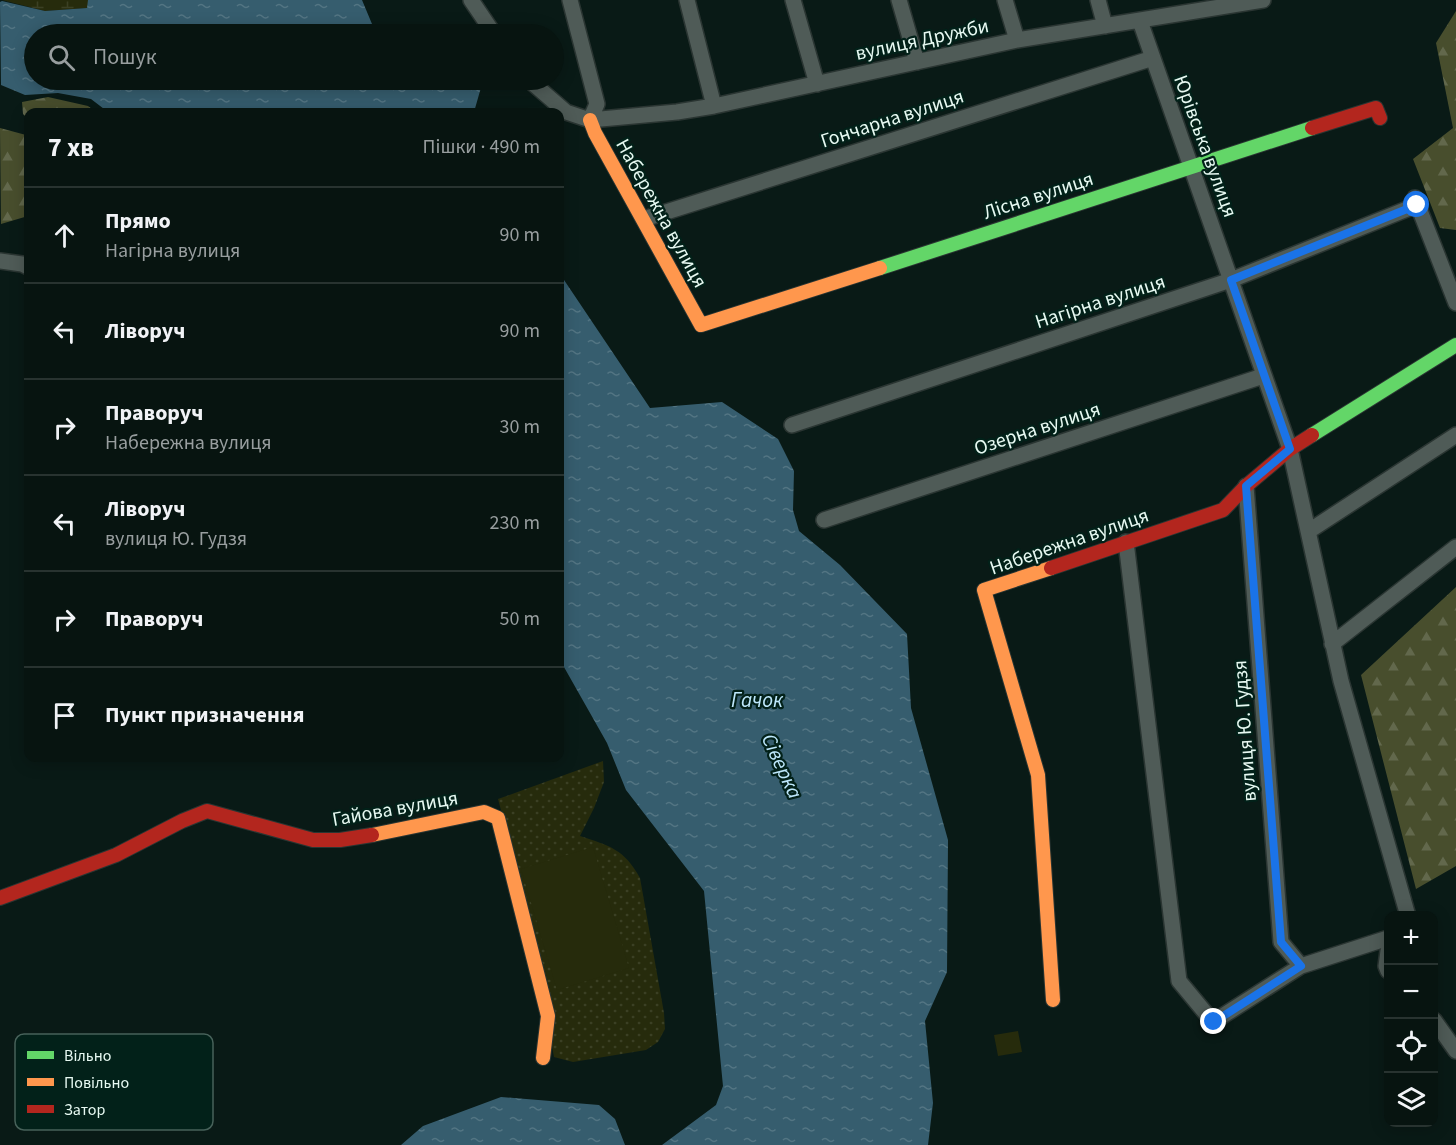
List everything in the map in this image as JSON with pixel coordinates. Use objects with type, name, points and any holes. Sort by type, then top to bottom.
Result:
[{"type":"street","points":[[471,0],[487,24]]},
{"type":"street","points":[[564,110],[590,120],[597,104],[570,0]]},
{"type":"street","points":[[687,0],[714,106]]},
{"type":"street","points":[[793,0],[817,84]]},
{"type":"street","points":[[899,0],[917,62]]},
{"type":"street","points":[[1005,0],[1017,40]]},
{"type":"street","points":[[1098,0],[1105,26]]},
{"type":"street","name":"вулиця Дружби","points":[[590,120],[714,106],[1017,40],[1140,21],[1200,4],[1263,0]]},
{"type":"street","name":"Юрівська вулиця","points":[[1140,21],[1290,449],[1347,704],[1407,911]]},
{"type":"street","name":"Гончарна вулиця","points":[[644,219],[1153,58]]},
{"type":"street","points":[[541,90],[561,108]]},
{"type":"street","name":"Лісна вулиця","points":[[701,325],[1376,108],[1380,118]]},
{"type":"street","name":"Набережна вулиця","points":[[590,120],[701,325]]},
{"type":"street","name":"Нагірна вулиця","points":[[792,426],[1232,282],[1416,202],[1456,303]]},
{"type":"street","points":[[0,261],[24,265]]},
{"type":"street","name":"Набережна вулиця","points":[[1053,1000],[1038,775],[984,590],[1223,510],[1246,486],[1290,449],[1456,345]]},
{"type":"street","name":"Озерна вулиця","points":[[824,520],[1263,376]]},
{"type":"street","points":[[1309,531],[1456,435]]},
{"type":"street","name":"вулиця Ю. Гудзя","points":[[1246,486],[1281,942],[1301,966]]},
{"type":"street","points":[[1126,542],[1179,981],[1214,1022],[1301,966],[1384,940]]},
{"type":"street","points":[[1332,644],[1456,547]]},
{"type":"street","name":"Гайова вулиця","points":[[0,898],[116,855],[182,821],[207,811],[313,840],[340,840],[402,830],[484,812],[498,818],[548,1016],[543,1058]]},
{"type":"street","points":[[1438,1026],[1456,1051]]},
{"type":"green space","points":[[2,0],[88,0],[88,8],[45,11]]},
{"type":"green space","points":[[1456,11],[1456,230],[1440,228],[1413,159],[1453,128],[1436,43]]},
{"type":"green space","points":[[48,97],[91,108],[24,108],[24,115],[22,102]]},
{"type":"green space","points":[[0,128],[24,134],[24,217],[1,224]]},
{"type":"green space","points":[[1456,587],[1456,866],[1416,889],[1361,675]]},
{"type":"green space","points":[[603,761],[604,782],[580,836],[615,850],[628,861],[640,878],[665,1029],[658,1042],[646,1050],[573,1062],[554,1057],[520,881],[498,799]]},
{"type":"green space","points":[[593,847],[629,968],[557,990],[521,869]]},
{"type":"green space","points":[[1018,1031],[1022,1052],[998,1056],[994,1035]]},
{"type":"water","points":[[88,0],[362,0],[372,24],[24,24],[24,90],[480,90],[475,108],[103,108],[91,99],[58,93],[25,95],[1,85],[0,2],[45,11],[87,8]]},
{"type":"water","name":"Гачок","points":[[564,280],[650,408],[722,402],[778,439],[794,471],[793,510],[799,531],[840,565],[907,634],[911,708],[948,840],[947,972],[925,1021],[933,1103],[928,1145],[662,1145],[716,1105],[723,1086],[704,891],[626,790],[607,743],[564,667]]},
{"type":"water","points":[[501,1097],[599,1105],[615,1119],[625,1145],[401,1145],[423,1126]]},
{"type":"traffic: fast","points":[[880,268],[1312,128]]},
{"type":"traffic: fast","points":[[1312,435],[1456,345]]},
{"type":"traffic: slow","points":[[590,120],[701,325],[880,268]]},
{"type":"traffic: slow","points":[[1051,568],[984,590],[1038,775],[1053,1000]]},
{"type":"traffic: slow","points":[[372,835],[484,812],[498,818],[548,1016],[543,1058]]},
{"type":"traffic: jam","points":[[1312,128],[1376,108],[1380,118]]},
{"type":"traffic: jam","points":[[1051,568],[1223,510],[1246,486],[1290,449],[1312,435]]},
{"type":"traffic: jam","points":[[0,898],[116,855],[182,821],[207,811],[313,840],[340,840],[372,835]]},
{"type":"route","points":[[1214,1022],[1301,966],[1281,942],[1246,486],[1290,449],[1231,280],[1417,205]]},
{"type":"water label","name":"Сіверка","points":[[782,766]]}]
